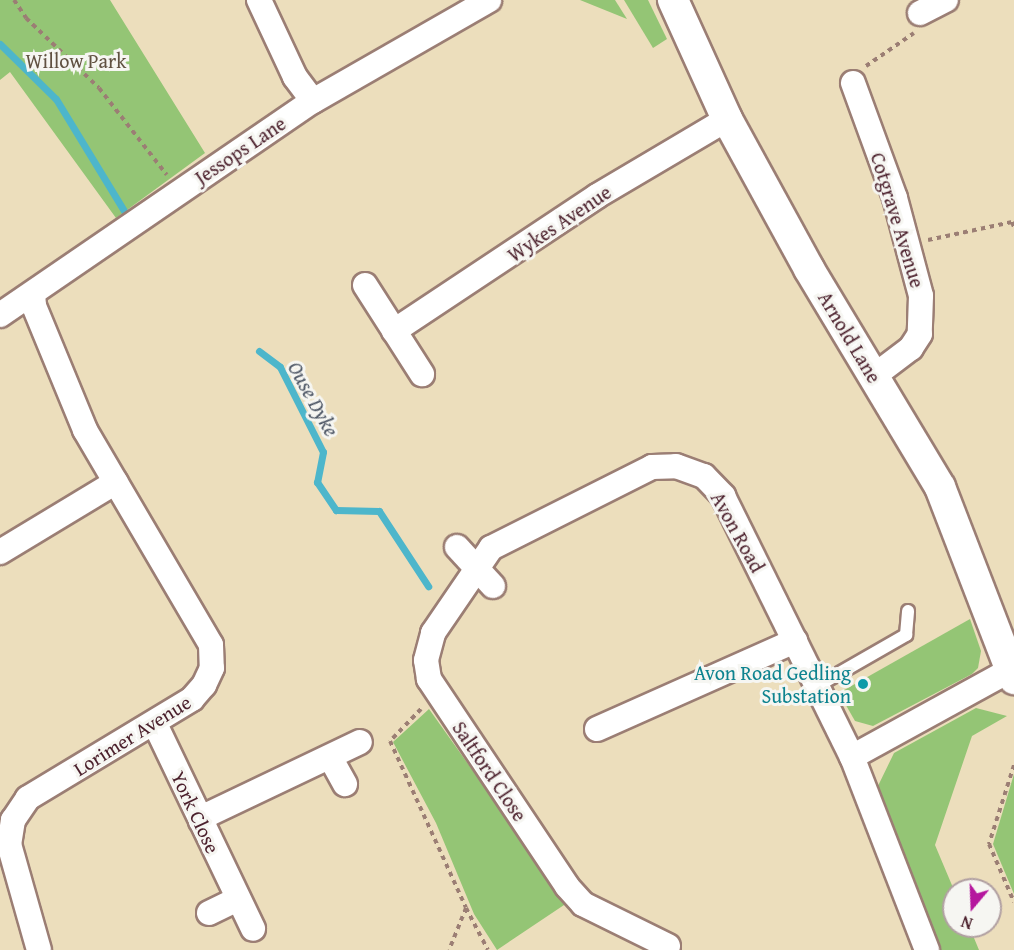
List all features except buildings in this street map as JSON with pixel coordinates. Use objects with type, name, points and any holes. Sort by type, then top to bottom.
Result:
[{"type":"street","points":[[259,0],[295,76],[313,101]]},
{"type":"street","name":"Jessops Lane","points":[[0,315],[313,101],[489,0]]},
{"type":"street","name":"Arnold Lane","points":[[673,0],[727,119],[809,269],[940,487],[1012,675]]},
{"type":"street","points":[[920,13],[946,0]]},
{"type":"street","name":"Cotgrave Avenue","points":[[853,83],[910,245],[921,296],[920,334],[911,348],[874,376]]},
{"type":"street","name":"Wykes Avenue","points":[[394,331],[597,196],[727,119]]},
{"type":"street","points":[[365,285],[422,374]]},
{"type":"street","name":"Lorimer Avenue","points":[[33,294],[34,306],[85,430],[211,645],[212,668],[204,685],[192,699],[155,724],[28,798],[14,820],[9,844],[39,950]]},
{"type":"street","name":"Avon Road","points":[[472,573],[491,548],[651,467],[676,466],[704,476],[723,496],[852,757],[927,950]]},
{"type":"street","points":[[0,552],[116,482]]},
{"type":"street","points":[[457,547],[472,573],[493,586]]},
{"type":"street","points":[[429,679],[426,660],[433,633],[472,573]]},
{"type":"street","points":[[597,729],[618,708],[795,641]]},
{"type":"street","points":[[852,757],[1012,675]]},
{"type":"street","name":"Saltford Close","points":[[429,679],[567,886],[583,904],[632,941],[668,946]]},
{"type":"street","name":"York Close","points":[[155,724],[254,928]]},
{"type":"street","points":[[201,821],[209,814],[360,742]]},
{"type":"street","points":[[330,757],[345,784]]},
{"type":"street","points":[[209,913],[238,899]]},
{"type":"lane","points":[[817,686],[906,634],[908,611]]},
{"type":"path","points":[[14,0],[26,18],[99,88],[180,192]]},
{"type":"path","points":[[853,83],[862,69],[916,32],[920,13]]},
{"type":"path","points":[[910,245],[1012,222],[1014,227]]},
{"type":"path","points":[[429,679],[430,700],[390,741],[466,908],[488,950]]},
{"type":"path","points":[[1014,765],[989,844],[1014,902]]},
{"type":"path","points":[[449,950],[466,908]]},
{"type":"green space","name":"Willow Park","points":[[0,0],[110,0],[205,153],[116,218],[10,72],[0,80]]},
{"type":"green space","points":[[580,0],[615,0],[627,19]]},
{"type":"green space","points":[[624,0],[648,0],[667,39],[653,48]]},
{"type":"green space","points":[[970,619],[981,651],[978,668],[972,674],[873,726],[855,721],[839,693]]},
{"type":"green space","points":[[976,708],[1007,716],[972,736],[935,845],[949,878],[942,878],[942,938],[974,938],[979,950],[935,950],[876,790],[894,753]]},
{"type":"green space","points":[[429,709],[567,903],[497,950],[474,914],[436,823],[393,742]]},
{"type":"green space","points":[[1014,774],[1014,894],[993,844]]},
{"type":"waterway","name":"Ouse Dyke","points":[[0,44],[56,99],[124,211]]},
{"type":"waterway","name":"Ouse Dyke","points":[[259,351],[280,367],[323,452],[317,482],[336,510],[379,511],[428,586]]},
{"type":"place","name":"Avon Road Gedling Substation","points":[[863,684]]}]
